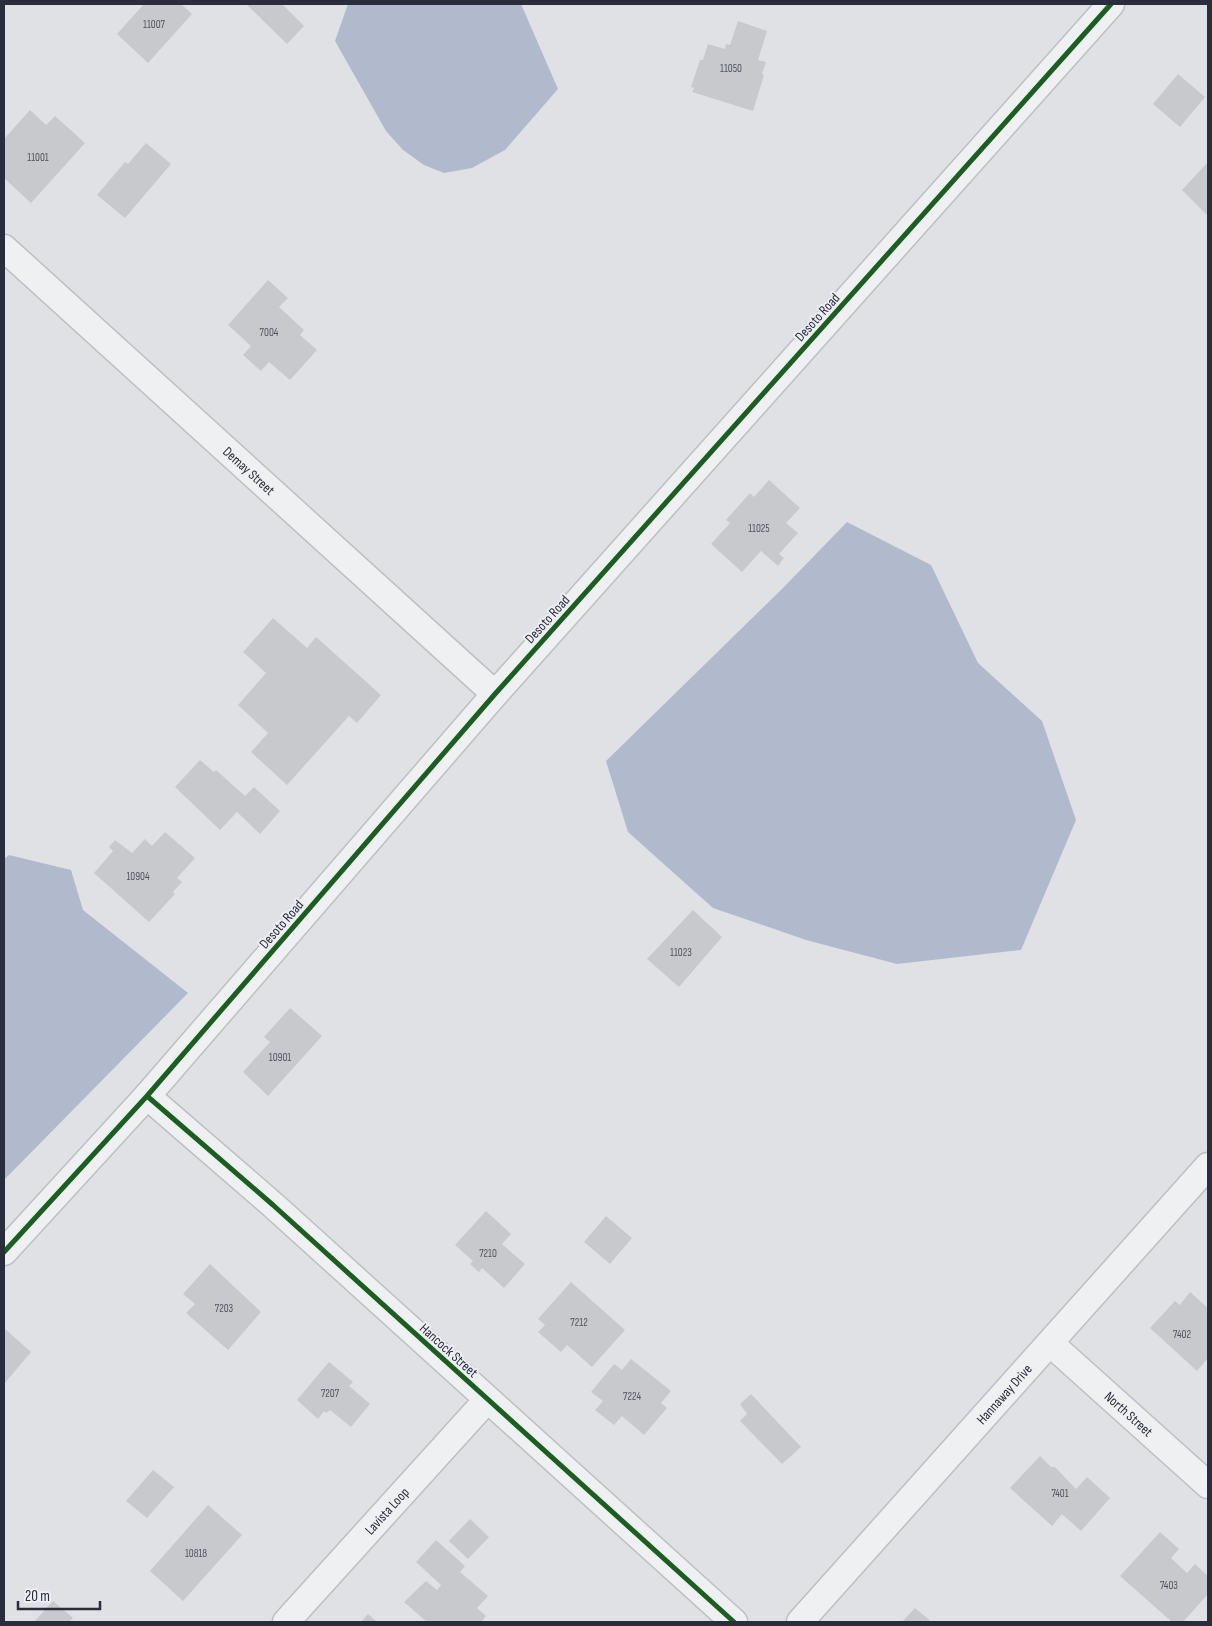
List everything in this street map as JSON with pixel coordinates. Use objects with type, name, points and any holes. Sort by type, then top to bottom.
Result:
[{"type":"street","name":"Desoto Road","points":[[4,1252],[147,1096],[495,694],[1111,4]]},
{"type":"street","name":"Demay Street","points":[[4,248],[495,694]]},
{"type":"street","name":"Hancock Street","points":[[147,1096],[273,1205],[734,1622]]},
{"type":"street","name":"Hannaway Drive","points":[[800,1622],[1208,1166]]},
{"type":"street","name":"North Street","points":[[1050,1343],[1208,1485]]},
{"type":"street","name":"Lavista Loop","points":[[286,1622],[487,1400]]},
{"type":"water","points":[[348,4],[521,4],[558,89],[505,150],[472,168],[444,173],[424,165],[403,150],[386,131],[335,41]]},
{"type":"water","points":[[847,522],[931,565],[978,663],[1042,721],[1076,820],[1021,950],[897,964],[806,940],[713,908],[628,832],[606,761],[782,589]]},
{"type":"water","points":[[9,855],[71,870],[83,910],[188,993],[4,1180],[4,859]]},
{"type":"building","points":[[144,4],[181,4],[192,14],[148,63],[117,34]]},
{"type":"building","points":[[246,4],[282,4],[304,26],[287,44]]},
{"type":"building","points":[[738,21],[767,31],[758,60],[766,62],[762,74],[764,75],[753,111],[692,92],[694,88],[691,87],[700,60],[703,60],[708,44],[725,49],[726,44],[730,45]]},
{"type":"building","points":[[1178,74],[1205,97],[1180,127],[1153,104]]},
{"type":"building","points":[[30,110],[46,125],[55,116],[85,143],[31,203],[4,178],[4,139]]},
{"type":"building","points":[[146,143],[171,164],[125,218],[97,195],[125,162],[128,164]]},
{"type":"building","points":[[1208,162],[1208,216],[1182,190]]},
{"type":"building","points":[[268,280],[288,298],[279,307],[304,330],[300,335],[317,350],[290,380],[269,362],[261,371],[243,355],[251,346],[228,325]]},
{"type":"building","points":[[769,480],[800,508],[786,523],[798,533],[779,554],[784,558],[778,566],[761,551],[742,572],[711,544],[730,523],[726,520],[750,493],[754,497]]},
{"type":"building","points":[[273,618],[307,648],[316,637],[381,695],[357,723],[349,716],[287,785],[251,752],[268,733],[238,705],[266,673],[243,652]]},
{"type":"building","points":[[200,760],[214,772],[216,770],[245,796],[254,787],[280,811],[260,834],[237,812],[220,830],[175,787]]},
{"type":"building","points":[[165,832],[195,858],[177,878],[182,882],[173,892],[175,894],[149,922],[94,873],[113,851],[109,847],[115,840],[132,853],[145,839],[152,846]]},
{"type":"building","points":[[693,910],[722,937],[679,987],[647,959]]},
{"type":"building","points":[[290,1008],[322,1036],[268,1096],[243,1072],[270,1042],[264,1037]]},
{"type":"building","points":[[486,1211],[511,1234],[502,1244],[525,1264],[504,1288],[482,1268],[479,1272],[470,1264],[473,1261],[455,1245]]},
{"type":"building","points":[[606,1216],[632,1238],[610,1264],[584,1242]]},
{"type":"building","points":[[210,1264],[261,1312],[228,1350],[186,1313],[195,1304],[183,1294]]},
{"type":"building","points":[[571,1282],[625,1330],[592,1367],[567,1345],[561,1352],[538,1332],[545,1325],[538,1319]]},
{"type":"building","points":[[1190,1292],[1208,1308],[1208,1358],[1197,1371],[1150,1328],[1175,1301],[1180,1305]]},
{"type":"building","points":[[4,1328],[31,1352],[4,1384]]},
{"type":"building","points":[[631,1359],[671,1391],[661,1403],[667,1408],[644,1435],[622,1416],[614,1425],[595,1410],[603,1401],[591,1392],[614,1364],[622,1370]]},
{"type":"building","points":[[329,1362],[353,1382],[349,1386],[370,1404],[351,1427],[330,1410],[326,1413],[324,1411],[318,1419],[297,1400]]},
{"type":"building","points":[[751,1394],[801,1447],[782,1464],[740,1421],[747,1414],[740,1404]]},
{"type":"building","points":[[1040,1456],[1051,1467],[1055,1467],[1076,1489],[1087,1477],[1110,1498],[1081,1531],[1062,1514],[1052,1526],[1010,1488]]},
{"type":"building","points":[[153,1470],[174,1487],[147,1518],[126,1501]]},
{"type":"building","points":[[208,1505],[242,1535],[183,1601],[150,1571]]},
{"type":"building","points":[[470,1519],[489,1537],[468,1559],[449,1541]]},
{"type":"building","points":[[1160,1532],[1179,1549],[1171,1558],[1187,1573],[1195,1564],[1208,1576],[1208,1594],[1183,1622],[1172,1622],[1120,1576]]},
{"type":"building","points":[[436,1540],[465,1566],[460,1572],[488,1596],[477,1608],[486,1616],[481,1622],[427,1622],[404,1602],[426,1581],[437,1590],[441,1585],[416,1562]]},
{"type":"building","points":[[53,1601],[73,1618],[69,1622],[34,1622]]},
{"type":"building","points":[[915,1608],[932,1622],[902,1622]]},
{"type":"building","points":[[368,1614],[377,1622],[361,1622]]},
{"type":"cycle path","points":[[4,1252],[147,1096],[495,694],[1111,4]]},
{"type":"cycle path","points":[[147,1096],[273,1205],[734,1622]]}]
